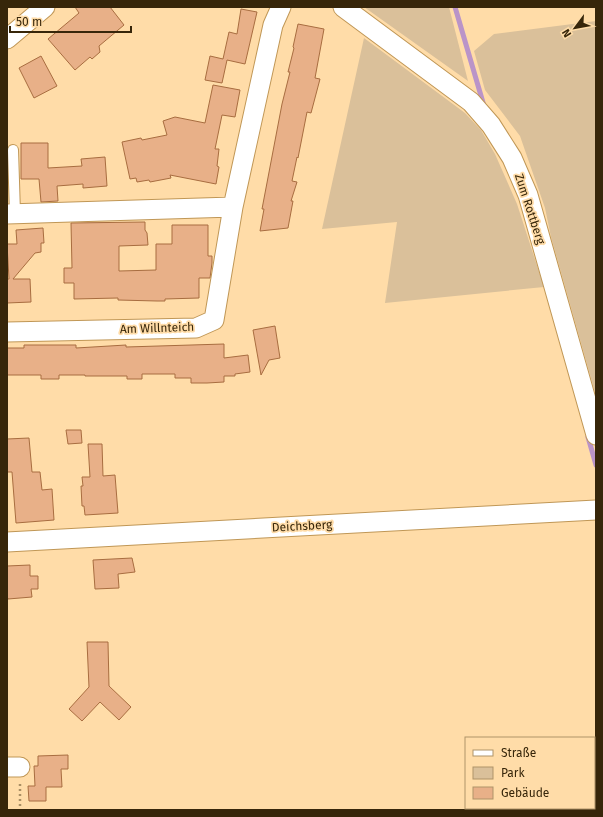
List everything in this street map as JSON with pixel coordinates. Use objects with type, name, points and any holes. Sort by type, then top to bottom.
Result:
[{"type":"street","points":[[7,39],[45,7]]},
{"type":"street","name":"Am Willnteich","points":[[7,332],[196,328],[214,320],[233,206],[273,25],[281,7]]},
{"type":"street","name":"Zum Rottberg","points":[[343,7],[470,102],[491,125],[512,158],[528,195],[596,435]]},
{"type":"street","points":[[11,214],[233,206]]},
{"type":"street","name":"Deichsberg","points":[[7,542],[596,510]]},
{"type":"lane","points":[[11,214],[13,150]]},
{"type":"path","points":[[14,767],[20,810]]},
{"type":"green space","points":[[364,7],[449,7],[468,81]]},
{"type":"green space","points":[[596,21],[596,396],[551,237],[545,208],[520,136],[485,90],[474,51],[494,34]]},
{"type":"green space","points":[[364,38],[465,113],[481,130],[495,154],[517,204],[544,287],[385,303],[397,222],[322,229]]},
{"type":"building","points":[[75,7],[110,7],[124,25],[99,46],[100,52],[92,59],[90,57],[75,70],[48,39],[79,13]]},
{"type":"building","points":[[241,9],[257,12],[245,64],[227,60],[222,83],[205,80],[210,56],[223,59],[229,32],[237,34]]},
{"type":"building","points":[[298,24],[324,29],[315,78],[320,79],[311,113],[307,112],[298,158],[297,157],[292,181],[297,182],[291,201],[293,201],[288,228],[260,231],[264,209],[262,209],[282,104],[290,72],[288,72]]},
{"type":"building","points":[[41,56],[57,86],[34,98],[19,68]]},
{"type":"building","points":[[213,85],[240,90],[235,117],[222,115],[215,149],[219,149],[217,166],[219,167],[216,184],[170,175],[171,178],[150,182],[149,180],[137,182],[136,178],[130,179],[122,142],[167,135],[163,121],[175,117],[205,123]]},
{"type":"building","points":[[21,143],[48,143],[48,168],[82,166],[81,159],[105,157],[107,186],[83,188],[83,184],[57,186],[58,201],[41,202],[39,179],[21,179]]},
{"type":"building","points":[[145,222],[148,245],[119,246],[119,271],[156,270],[156,244],[172,244],[172,225],[208,225],[208,256],[212,256],[212,263],[210,278],[199,278],[199,298],[165,299],[165,301],[118,300],[118,298],[74,299],[74,283],[64,283],[64,268],[72,268],[71,223]]},
{"type":"building","points":[[43,228],[44,243],[41,243],[41,252],[35,253],[13,279],[30,279],[31,302],[7,303],[7,279],[9,279],[7,244],[17,244],[16,230]]},
{"type":"building","points":[[275,326],[280,358],[269,360],[261,375],[253,330]]},
{"type":"building","points":[[224,344],[224,358],[248,355],[250,372],[235,374],[235,376],[224,376],[224,382],[207,383],[191,383],[191,378],[175,378],[175,374],[142,374],[142,379],[127,379],[127,376],[59,375],[59,379],[41,379],[41,375],[7,375],[7,348],[24,348],[24,345],[76,345],[76,348],[126,345],[126,347]]},
{"type":"building","points":[[66,430],[81,430],[82,443],[68,444]]},
{"type":"building","points":[[29,438],[32,472],[40,472],[42,490],[52,489],[54,520],[16,523],[12,472],[7,472],[7,439]]},
{"type":"building","points":[[88,444],[102,444],[103,476],[115,475],[118,513],[85,515],[84,506],[82,506],[81,486],[83,486],[82,477],[90,477]]},
{"type":"building","points":[[132,558],[135,572],[118,574],[119,588],[95,589],[93,560]]},
{"type":"building","points":[[30,565],[30,576],[38,576],[38,589],[31,589],[32,597],[8,599],[7,566]]},
{"type":"building","points":[[87,642],[108,642],[109,686],[131,707],[119,720],[100,702],[82,721],[69,709],[89,687]]},
{"type":"building","points":[[68,755],[68,769],[61,769],[62,787],[46,787],[46,801],[29,801],[28,786],[35,786],[34,766],[38,766],[38,756]]},
{"type":"waterway","points":[[455,7],[484,106]]},
{"type":"waterway","points":[[588,437],[596,465]]}]
